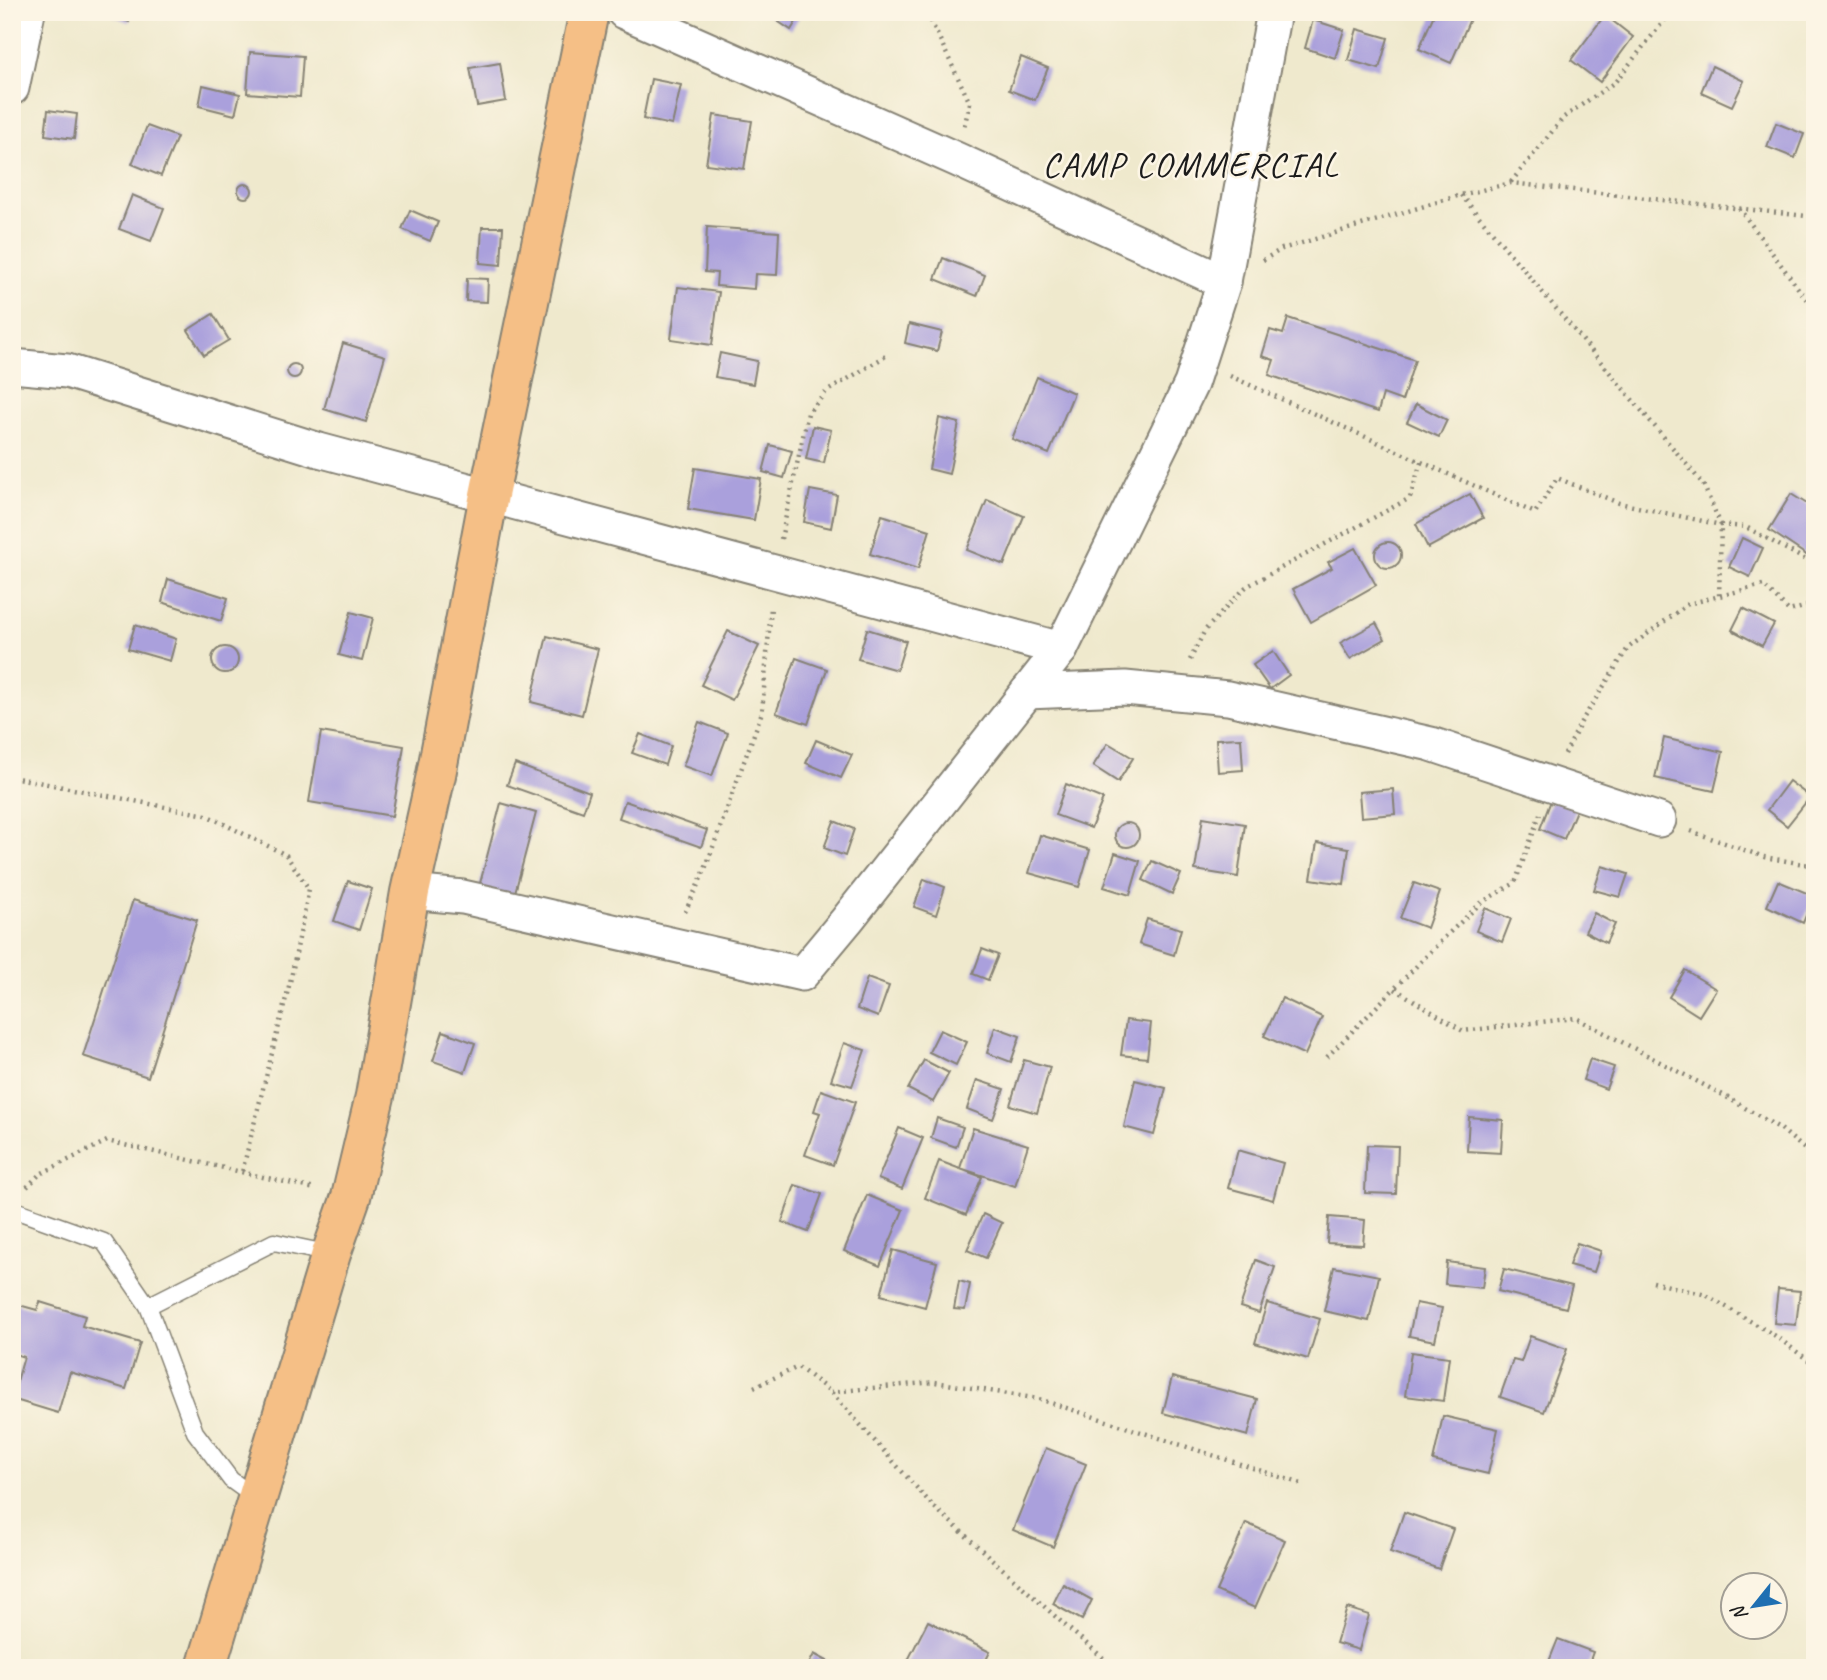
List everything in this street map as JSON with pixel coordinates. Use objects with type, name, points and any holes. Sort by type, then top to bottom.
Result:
[{"type":"main road","points":[[206,1668],[331,1254],[351,1197],[375,1096],[410,892],[436,775],[489,495],[589,12]]},
{"type":"street","points":[[12,88],[28,12]]},
{"type":"street","points":[[624,12],[956,159],[1224,282]]},
{"type":"street","points":[[410,892],[463,897],[802,974],[1061,649],[1191,384],[1224,282],[1274,12]]},
{"type":"street","points":[[12,366],[67,371],[319,450],[1061,649]]},
{"type":"street","points":[[1027,692],[1125,688],[1228,698],[1430,744],[1659,820]]},
{"type":"lane","points":[[12,1209],[104,1242],[148,1306],[195,1432],[231,1480],[256,1498]]},
{"type":"lane","points":[[148,1306],[274,1242],[331,1254]]},
{"type":"path","points":[[942,12],[932,21],[970,103],[956,159]]},
{"type":"path","points":[[1511,183],[1563,117],[1615,82],[1671,12]]},
{"type":"path","points":[[1224,282],[1282,249],[1461,195],[1511,183],[1815,217]]},
{"type":"path","points":[[1461,195],[1703,484],[1721,525],[1719,596]]},
{"type":"path","points":[[1739,208],[1815,310]]},
{"type":"path","points":[[670,944],[704,872],[762,712],[774,573],[808,413],[826,392],[888,354]]},
{"type":"path","points":[[1198,362],[1535,513],[1557,478],[1619,503],[1721,525],[1746,527],[1815,565]]},
{"type":"path","points":[[1174,692],[1205,631],[1246,587],[1410,498],[1421,462]]},
{"type":"path","points":[[1763,585],[1789,611],[1815,604]]},
{"type":"path","points":[[12,778],[206,815],[286,855],[309,889],[291,978],[242,1172]]},
{"type":"path","points":[[1659,820],[1764,857],[1815,866]]},
{"type":"path","points":[[1395,989],[1464,1031],[1576,1018],[1782,1129],[1815,1158]]},
{"type":"path","points":[[21,1193],[40,1174],[107,1141],[351,1197]]},
{"type":"path","points":[[1815,1175],[1815,1193]]},
{"type":"path","points":[[1653,1282],[1706,1295],[1774,1335],[1815,1365]]},
{"type":"path","points":[[754,1387],[798,1367],[831,1392],[933,1506],[1115,1668]]},
{"type":"path","points":[[831,1392],[935,1382],[1039,1399],[1305,1485]]},
{"type":"building","points":[[103,12],[132,12],[129,22]]},
{"type":"building","points":[[764,12],[802,12],[791,30]]},
{"type":"building","points":[[1435,12],[1473,12],[1451,63],[1419,49]]},
{"type":"building","points":[[1605,15],[1633,37],[1600,82],[1571,60]]},
{"type":"building","points":[[1313,20],[1344,30],[1335,58],[1305,48]]},
{"type":"building","points":[[1357,29],[1388,38],[1379,69],[1348,60]]},
{"type":"building","points":[[250,52],[303,56],[300,97],[247,93]]},
{"type":"building","points":[[1021,57],[1048,68],[1035,100],[1009,90]]},
{"type":"building","points":[[500,63],[506,101],[477,106],[470,68]]},
{"type":"building","points":[[1712,66],[1744,81],[1732,106],[1701,92]]},
{"type":"building","points":[[651,79],[681,85],[672,125],[643,119]]},
{"type":"building","points":[[203,85],[240,94],[235,115],[199,106]]},
{"type":"building","points":[[48,110],[77,114],[74,139],[45,135]]},
{"type":"building","points":[[714,115],[752,121],[744,169],[706,164]]},
{"type":"building","points":[[1776,123],[1804,134],[1795,158],[1767,147]]},
{"type":"building","points":[[147,126],[177,137],[161,176],[132,164]]},
{"type":"building","points":[[242,184],[248,184],[252,191],[248,198],[242,198],[238,194],[238,188]]},
{"type":"building","points":[[132,195],[164,208],[151,241],[119,229]]},
{"type":"building","points":[[410,210],[438,222],[430,241],[402,229]]},
{"type":"building","points":[[482,227],[503,227],[501,265],[480,263]]},
{"type":"building","points":[[707,227],[779,232],[777,275],[755,274],[754,289],[716,286],[717,273],[705,272]]},
{"type":"building","points":[[943,258],[985,275],[977,296],[935,279]]},
{"type":"building","points":[[467,278],[488,279],[487,302],[466,301]]},
{"type":"building","points":[[678,287],[719,292],[712,345],[671,339]]},
{"type":"building","points":[[213,314],[229,340],[204,355],[188,330]]},
{"type":"building","points":[[1288,318],[1415,360],[1402,401],[1383,394],[1378,412],[1269,375],[1274,360],[1262,356],[1270,330],[1283,334]]},
{"type":"building","points":[[909,324],[942,332],[937,351],[905,343]]},
{"type":"building","points":[[343,343],[385,356],[366,422],[324,409]]},
{"type":"building","points":[[720,353],[757,361],[753,384],[715,377]]},
{"type":"building","points":[[291,364],[297,364],[301,371],[297,378],[291,378],[287,374],[287,368]]},
{"type":"building","points":[[1037,377],[1074,393],[1049,454],[1012,439]]},
{"type":"building","points":[[1416,404],[1447,420],[1439,437],[1407,422]]},
{"type":"building","points":[[939,418],[959,423],[949,474],[929,469]]},
{"type":"building","points":[[813,426],[831,430],[824,463],[806,459]]},
{"type":"building","points":[[770,445],[792,451],[784,478],[763,472]]},
{"type":"building","points":[[695,468],[761,479],[754,520],[688,509]]},
{"type":"building","points":[[810,490],[837,495],[831,528],[804,522]]},
{"type":"building","points":[[1470,494],[1483,518],[1428,548],[1416,524]]},
{"type":"building","points":[[1791,494],[1815,509],[1815,552],[1811,558],[1769,530]]},
{"type":"building","points":[[987,500],[1024,516],[1004,565],[967,550]]},
{"type":"building","points":[[882,515],[930,530],[918,569],[870,554]]},
{"type":"building","points":[[1742,538],[1763,548],[1750,577],[1729,567]]},
{"type":"building","points":[[1388,542],[1397,546],[1401,555],[1397,564],[1388,568],[1379,564],[1375,555],[1379,546]]},
{"type":"building","points":[[1355,548],[1376,585],[1311,622],[1293,589],[1332,568],[1328,562]]},
{"type":"building","points":[[168,579],[228,598],[221,621],[162,602]]},
{"type":"building","points":[[1743,608],[1774,624],[1762,646],[1732,630]]},
{"type":"building","points":[[351,612],[373,618],[362,661],[339,655]]},
{"type":"building","points":[[1376,623],[1385,639],[1350,659],[1340,643]]},
{"type":"building","points":[[135,625],[176,639],[170,661],[128,649]]},
{"type":"building","points":[[867,629],[906,641],[897,670],[858,659]]},
{"type":"building","points":[[728,631],[759,646],[732,700],[701,685]]},
{"type":"building","points":[[547,636],[598,649],[582,715],[531,702]]},
{"type":"building","points":[[225,647],[234,651],[238,660],[234,669],[225,673],[216,669],[212,660],[216,651]]},
{"type":"building","points":[[1273,651],[1289,675],[1270,689],[1253,665]]},
{"type":"building","points":[[796,658],[827,669],[808,724],[776,713]]},
{"type":"building","points":[[699,722],[728,733],[712,776],[683,766]]},
{"type":"building","points":[[321,732],[404,746],[392,816],[309,802]]},
{"type":"building","points":[[640,734],[671,746],[665,765],[632,753]]},
{"type":"building","points":[[1241,738],[1243,770],[1218,772],[1216,739]]},
{"type":"building","points":[[1664,738],[1723,752],[1714,791],[1655,778]]},
{"type":"building","points":[[816,740],[852,755],[841,778],[806,763]]},
{"type":"building","points":[[1108,743],[1133,758],[1118,782],[1093,766]]},
{"type":"building","points":[[515,764],[590,792],[583,812],[507,785]]},
{"type":"building","points":[[1789,781],[1810,797],[1787,826],[1767,810]]},
{"type":"building","points":[[1066,784],[1103,799],[1091,828],[1055,815]]},
{"type":"building","points":[[1393,789],[1395,814],[1361,817],[1359,792]]},
{"type":"building","points":[[1552,798],[1577,808],[1564,839],[1540,829]]},
{"type":"building","points":[[625,801],[707,830],[701,847],[619,818]]},
{"type":"building","points":[[501,803],[536,813],[513,900],[478,891]]},
{"type":"building","points":[[1203,817],[1245,824],[1238,877],[1195,870]]},
{"type":"building","points":[[834,821],[854,829],[845,856],[824,848]]},
{"type":"building","points":[[1127,823],[1136,826],[1139,835],[1136,844],[1127,847],[1118,844],[1115,835],[1118,826]]},
{"type":"building","points":[[1040,835],[1090,850],[1079,887],[1029,873]]},
{"type":"building","points":[[1317,843],[1349,848],[1344,884],[1311,879]]},
{"type":"building","points":[[1115,853],[1140,861],[1130,895],[1104,887]]},
{"type":"building","points":[[1152,861],[1181,874],[1172,894],[1143,880]]},
{"type":"building","points":[[1602,866],[1628,874],[1620,897],[1594,890]]},
{"type":"building","points":[[924,879],[945,887],[936,915],[914,907]]},
{"type":"building","points":[[348,881],[372,889],[359,930],[334,921]]},
{"type":"building","points":[[1778,881],[1814,896],[1803,923],[1767,906]]},
{"type":"building","points":[[1414,883],[1440,892],[1427,928],[1400,918]]},
{"type":"building","points":[[133,900],[197,920],[148,1077],[83,1056]]},
{"type":"building","points":[[1485,908],[1511,919],[1502,942],[1476,931]]},
{"type":"building","points":[[1594,913],[1615,924],[1606,943],[1585,932]]},
{"type":"building","points":[[1147,919],[1181,929],[1174,955],[1139,944]]},
{"type":"building","points":[[982,949],[998,955],[988,980],[973,974]]},
{"type":"building","points":[[1685,970],[1716,989],[1699,1016],[1669,997]]},
{"type":"building","points":[[867,978],[889,986],[878,1017],[857,1009]]},
{"type":"building","points":[[1282,998],[1322,1017],[1305,1055],[1264,1036]]},
{"type":"building","points":[[1126,1020],[1151,1023],[1147,1058],[1121,1055]]},
{"type":"building","points":[[995,1027],[1020,1036],[1011,1062],[987,1053]]},
{"type":"building","points":[[940,1030],[967,1042],[956,1065],[929,1052]]},
{"type":"building","points":[[443,1031],[475,1043],[465,1072],[433,1061]]},
{"type":"building","points":[[844,1043],[865,1050],[852,1086],[831,1080]]},
{"type":"building","points":[[1590,1059],[1614,1067],[1606,1089],[1583,1080]]},
{"type":"building","points":[[924,1060],[949,1073],[933,1102],[908,1089]]},
{"type":"building","points":[[1024,1060],[1050,1067],[1037,1113],[1010,1105]]},
{"type":"building","points":[[977,1080],[1004,1089],[993,1119],[967,1109]]},
{"type":"building","points":[[1135,1080],[1166,1088],[1154,1135],[1124,1127]]},
{"type":"building","points":[[821,1090],[855,1102],[833,1165],[805,1155],[820,1113],[814,1111]]},
{"type":"building","points":[[1469,1117],[1503,1120],[1501,1153],[1467,1151]]},
{"type":"building","points":[[937,1118],[963,1127],[956,1147],[931,1138]]},
{"type":"building","points":[[899,1128],[923,1138],[902,1189],[878,1179]]},
{"type":"building","points":[[973,1128],[1028,1145],[1015,1186],[960,1168]]},
{"type":"building","points":[[1367,1145],[1398,1146],[1396,1194],[1365,1193]]},
{"type":"building","points":[[1238,1150],[1283,1163],[1273,1200],[1228,1188]]},
{"type":"building","points":[[939,1161],[982,1177],[966,1215],[925,1198]]},
{"type":"building","points":[[795,1185],[822,1194],[808,1232],[782,1222]]},
{"type":"building","points":[[867,1195],[903,1210],[880,1266],[844,1251]]},
{"type":"building","points":[[983,1214],[1002,1223],[986,1258],[967,1250]]},
{"type":"building","points":[[1329,1217],[1365,1220],[1363,1245],[1327,1243]]},
{"type":"building","points":[[1577,1243],[1601,1251],[1594,1272],[1569,1265]]},
{"type":"building","points":[[893,1250],[937,1262],[925,1307],[881,1295]]},
{"type":"building","points":[[1256,1260],[1275,1267],[1259,1313],[1240,1307]]},
{"type":"building","points":[[1447,1262],[1485,1267],[1482,1288],[1445,1284]]},
{"type":"building","points":[[1334,1267],[1379,1276],[1369,1321],[1324,1311]]},
{"type":"building","points":[[1504,1269],[1572,1286],[1566,1308],[1498,1291]]},
{"type":"building","points":[[959,1281],[970,1284],[965,1310],[954,1309]]},
{"type":"building","points":[[1778,1289],[1800,1291],[1796,1325],[1774,1323]]},
{"type":"building","points":[[40,1302],[85,1316],[82,1326],[140,1343],[126,1389],[70,1372],[58,1413],[12,1399],[24,1357],[12,1353],[12,1303],[37,1310]]},
{"type":"building","points":[[1267,1303],[1320,1319],[1308,1359],[1255,1343]]},
{"type":"building","points":[[1416,1303],[1442,1308],[1435,1341],[1409,1336]]},
{"type":"building","points":[[1530,1336],[1567,1349],[1544,1412],[1500,1397],[1513,1360],[1521,1362]]},
{"type":"building","points":[[1411,1352],[1449,1357],[1443,1401],[1405,1396]]},
{"type":"building","points":[[1172,1377],[1257,1399],[1248,1436],[1163,1413]]},
{"type":"building","points":[[1443,1416],[1498,1429],[1488,1474],[1433,1461]]},
{"type":"building","points":[[1046,1448],[1086,1464],[1053,1547],[1013,1530]]},
{"type":"building","points":[[1404,1512],[1453,1529],[1439,1569],[1390,1552]]},
{"type":"building","points":[[1246,1523],[1285,1540],[1255,1608],[1216,1591]]},
{"type":"building","points":[[1063,1584],[1092,1600],[1082,1620],[1053,1604]]},
{"type":"building","points":[[1347,1608],[1369,1615],[1359,1650],[1336,1643]]},
{"type":"building","points":[[928,1621],[990,1652],[982,1668],[904,1668]]},
{"type":"building","points":[[1558,1639],[1593,1652],[1587,1668],[1557,1668],[1548,1664]]},
{"type":"building","points":[[814,1654],[840,1668],[807,1668]]},
{"type":"district","name":"CAMP COMMERCIAL","points":[[1191,164]]}]
